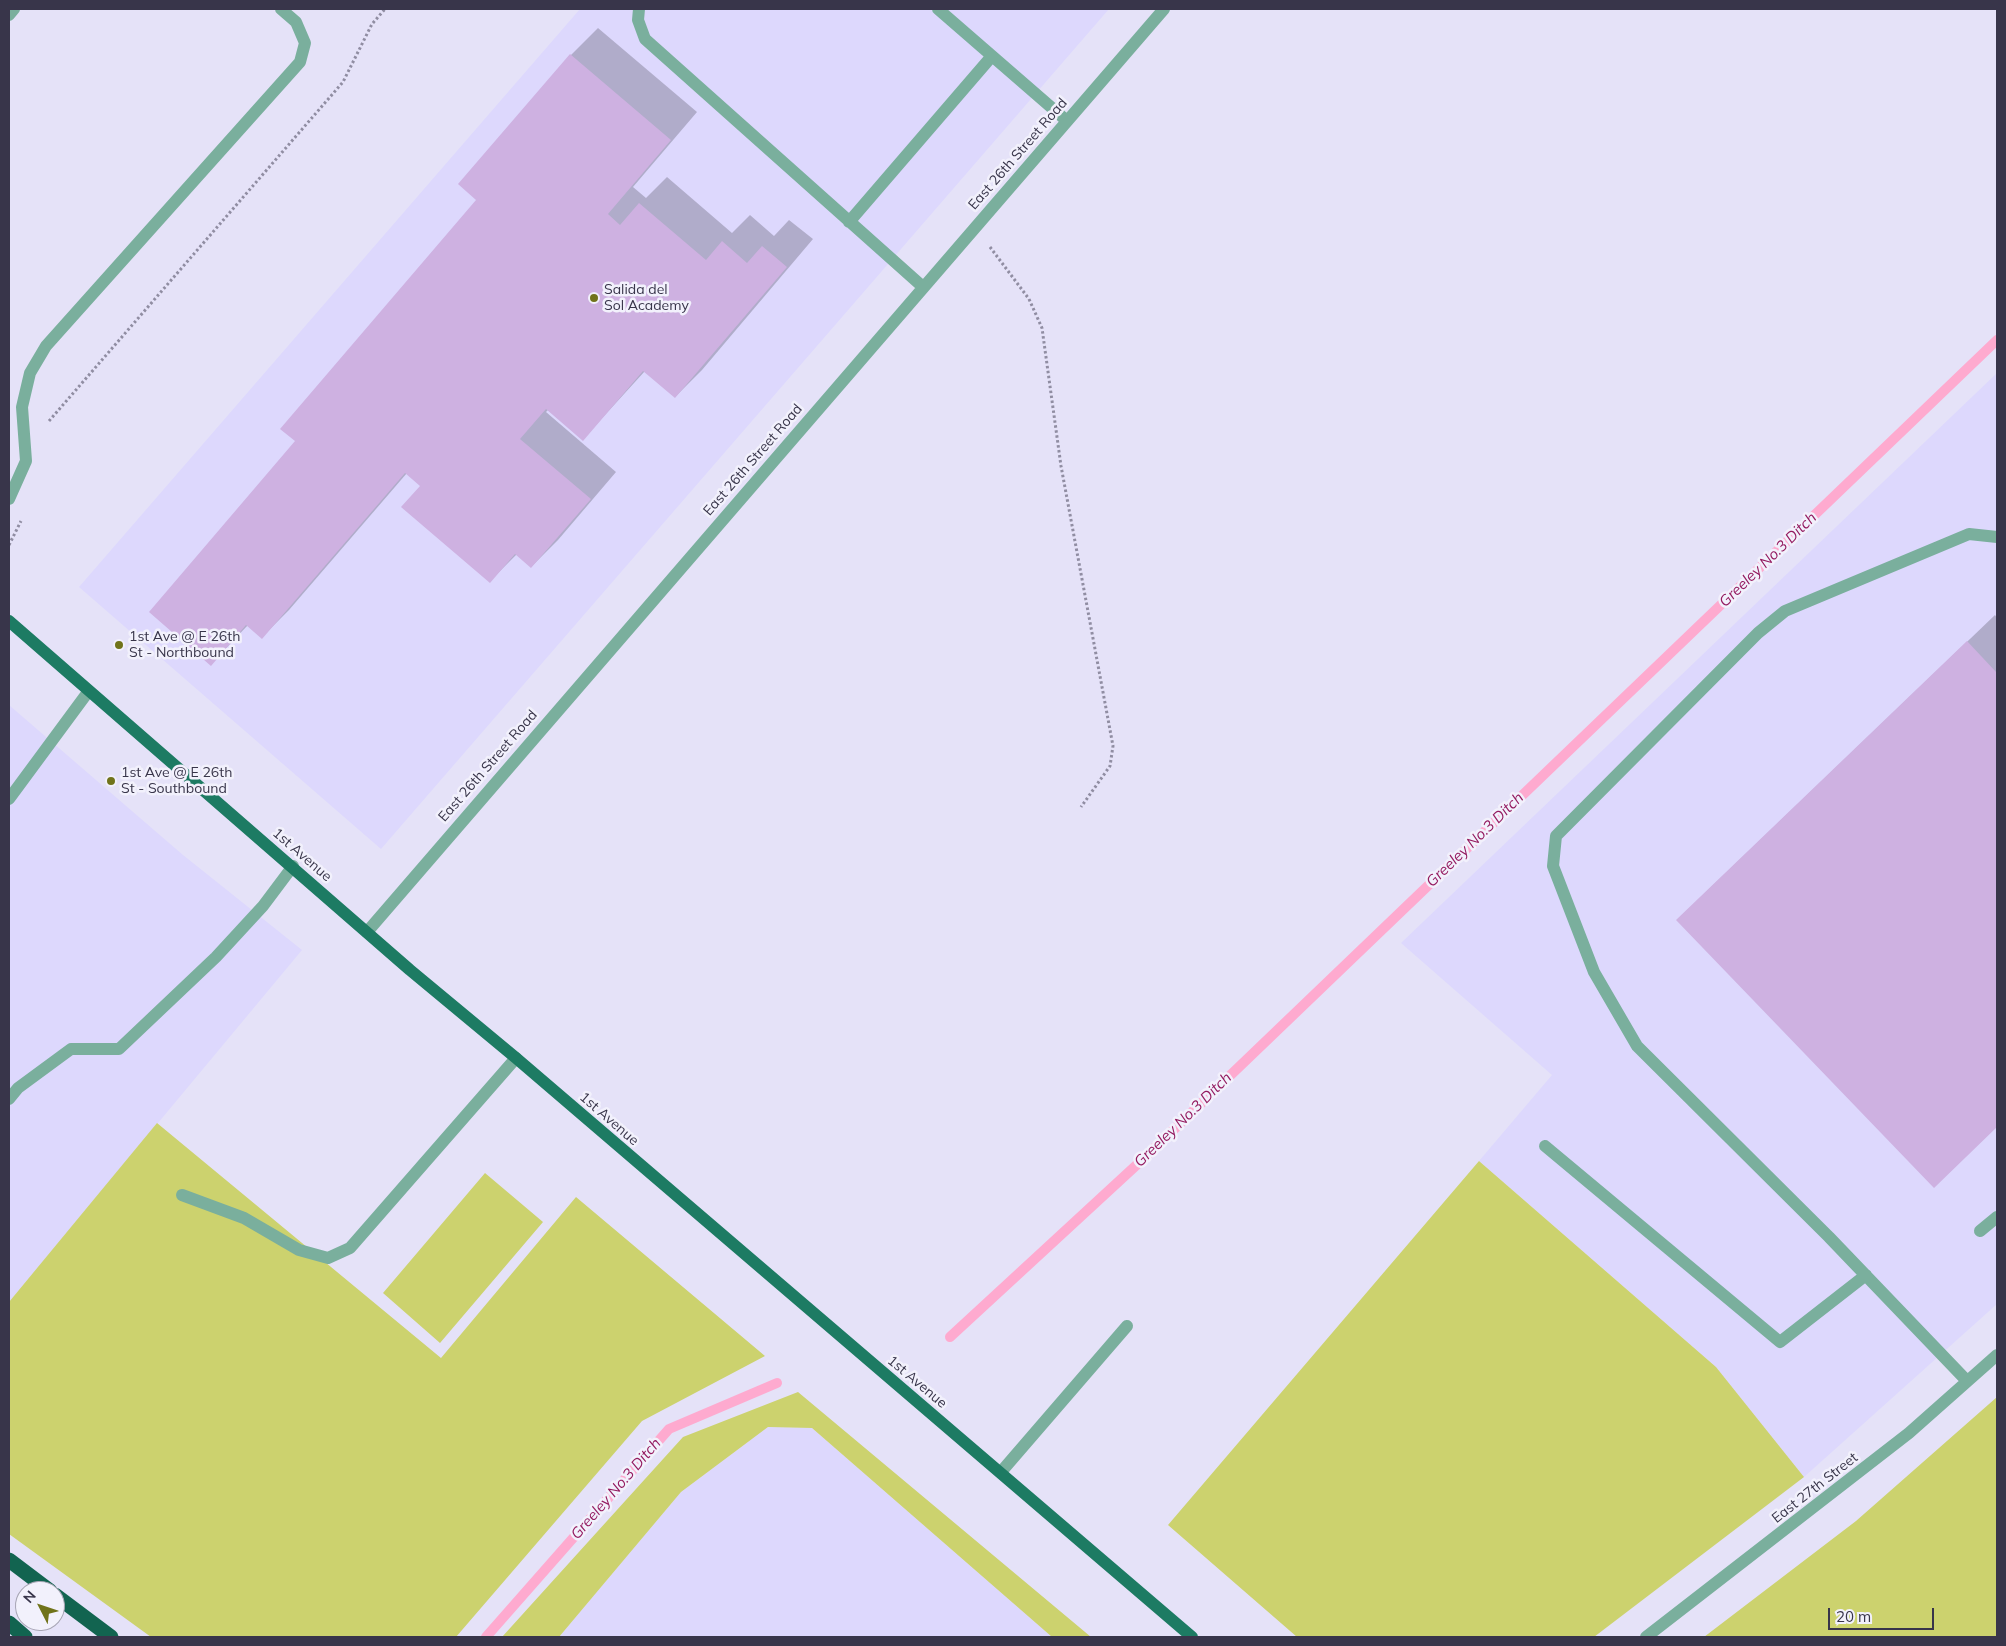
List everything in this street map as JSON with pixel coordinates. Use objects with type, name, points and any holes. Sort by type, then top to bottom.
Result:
[{"type":"highway","points":[[9,1560],[37,1581]]},
{"type":"highway","points":[[65,1602],[112,1637]]},
{"type":"highway","points":[[9,1623],[25,1637]]},
{"type":"main road","name":"1st Avenue","points":[[9,621],[88,692],[293,866],[367,932],[1192,1637]]},
{"type":"street","points":[[9,15],[14,9]]},
{"type":"street","points":[[9,499],[26,461],[22,407],[30,373],[46,346],[300,62],[306,43],[296,22],[281,9]]},
{"type":"street","points":[[640,9],[638,20],[645,39],[923,287]]},
{"type":"street","points":[[938,9],[1067,120]]},
{"type":"street","name":"East 26th Street Road","points":[[367,932],[1164,9]]},
{"type":"street","points":[[848,222],[992,56]]},
{"type":"street","points":[[1968,1381],[1866,1275],[1637,1046],[1594,972],[1553,866],[1556,836],[1758,633],[1784,611],[1969,534],[1997,538]]},
{"type":"street","points":[[9,799],[88,692]]},
{"type":"street","points":[[9,1099],[18,1088],[71,1049],[119,1050],[216,957],[263,906],[293,866]]},
{"type":"street","points":[[182,1194],[244,1218],[299,1250],[328,1258],[350,1248],[516,1058]]},
{"type":"street","points":[[1545,1146],[1780,1342],[1866,1275]]},
{"type":"street","points":[[1980,1231],[1997,1217]]},
{"type":"street","points":[[1001,1472],[1127,1326]]},
{"type":"street","name":"East 27th Street","points":[[1646,1637],[1909,1434],[1997,1355]]},
{"type":"path","points":[[49,429],[48,422],[343,82],[372,24],[385,9]]},
{"type":"path","points":[[975,226],[1029,299],[1042,328],[1061,466],[1113,746],[1110,766],[1081,807]]},
{"type":"path","points":[[9,545],[22,520]]},
{"type":"shaded area","name":"Salida del Sol Academy","points":[[580,9],[1109,9],[381,849],[79,587]]},
{"type":"shaded area","points":[[1997,373],[1997,1304],[1804,1477],[1716,1367],[1479,1161],[1552,1075],[1401,943]]},
{"type":"shaded area","points":[[9,705],[183,855],[302,950],[9,1302]]},
{"type":"shaded area","points":[[768,1427],[812,1428],[1052,1637],[559,1637],[681,1492]]},
{"type":"green space","points":[[157,1123],[441,1358],[576,1197],[765,1356],[642,1421],[456,1637],[151,1637],[9,1534],[9,1302]]},
{"type":"green space","points":[[1479,1161],[1716,1367],[1804,1477],[1594,1637],[1297,1637],[1168,1525]]},
{"type":"green space","points":[[485,1173],[543,1222],[440,1343],[383,1293]]},
{"type":"green space","points":[[798,1392],[1091,1637],[1052,1637],[812,1428],[768,1427],[681,1492],[559,1637],[502,1637],[683,1437]]},
{"type":"green space","points":[[1997,1397],[1997,1637],[1704,1637],[1856,1521]]},
{"type":"building","points":[[570,54],[671,140],[608,214],[620,225],[639,203],[706,260],[722,241],[747,263],[762,246],[787,267],[675,398],[643,371],[583,441],[546,409],[520,439],[591,499],[531,568],[515,554],[490,583],[401,507],[420,486],[405,473],[262,639],[246,625],[211,666],[149,612],[295,441],[280,429],[476,200],[458,184]]},
{"type":"building","points":[[1967,641],[1997,673],[1997,1127],[1934,1188],[1676,920]]},
{"type":"waterway","name":"Greeley No.3 Ditch","points":[[950,1337],[1142,1160],[1997,340]]},
{"type":"waterway","name":"Greeley No.3 Ditch","points":[[486,1637],[669,1429],[777,1383]]},
{"type":"place","name":"Salida del Sol Academy","points":[[594,298]]},
{"type":"place","name":"1st Ave @ E 26th St - Northbound","points":[[119,645]]},
{"type":"place","name":"1st Ave @ E 26th St - Southbound","points":[[111,781]]}]
